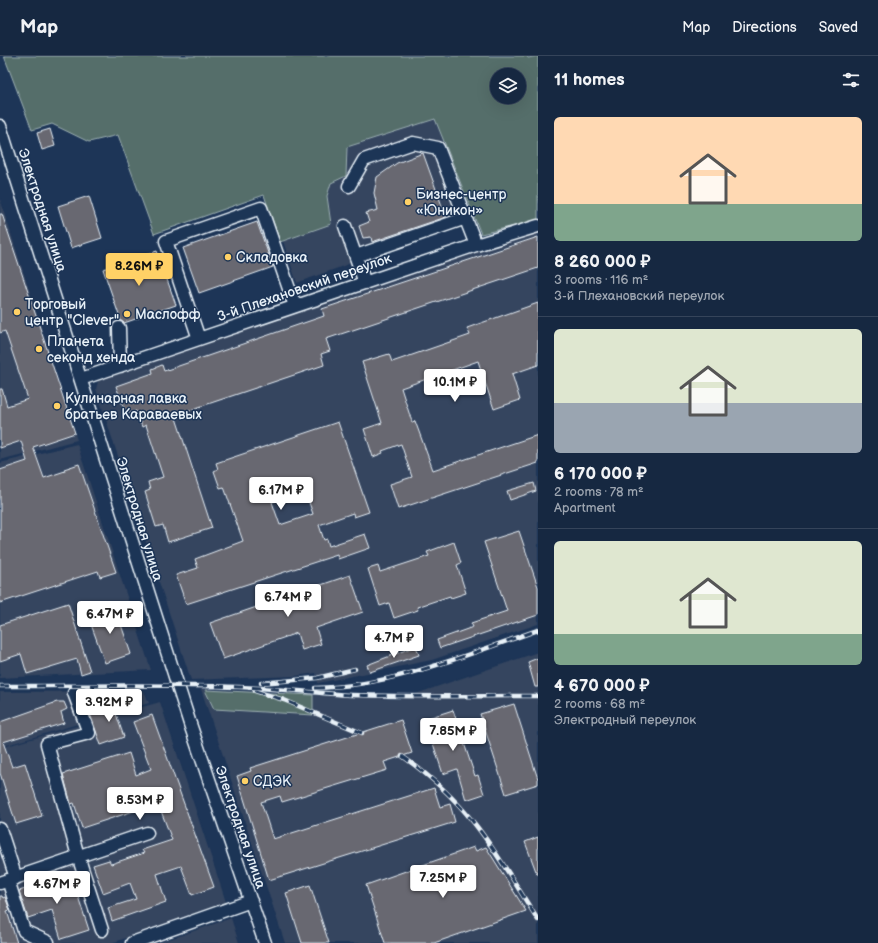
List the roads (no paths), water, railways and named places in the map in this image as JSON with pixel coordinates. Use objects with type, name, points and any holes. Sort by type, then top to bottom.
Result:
[{"type":"street","name":"Электродная улица","points":[[0,126],[3,142],[81,379],[123,516],[265,943]]},
{"type":"street","points":[[349,186],[364,160],[413,143],[438,148],[476,245]]},
{"type":"street","points":[[199,339],[166,242],[261,208],[295,306]]},
{"type":"street","points":[[356,256],[466,218]]},
{"type":"street","points":[[345,226],[365,283]]},
{"type":"street","name":"3-й Плехановский переулок","points":[[81,379],[476,245],[538,226]]},
{"type":"street","points":[[119,328],[120,366]]},
{"type":"street","points":[[74,692],[89,733],[47,744],[78,856],[102,930]]},
{"type":"street","points":[[0,829],[8,880],[24,931],[48,942]]},
{"type":"street","points":[[8,880],[147,833]]},
{"type":"street","points":[[132,943],[250,901]]},
{"type":"railway","points":[[315,688],[373,682],[429,668],[538,630]]},
{"type":"railway","points":[[261,683],[317,678],[355,669]]},
{"type":"railway","points":[[0,686],[209,686],[267,688],[351,695],[538,696]]},
{"type":"railway","points":[[255,691],[284,700],[362,733]]},
{"type":"railway","points":[[402,756],[440,786],[466,813],[483,834],[538,920]]},
{"type":"place","name":"Бизнес-центр «Юникон»","points":[[408,202]]},
{"type":"place","name":"Складовка","points":[[228,257]]},
{"type":"place","name":"Торговый центр \"Clever\"","points":[[17,312]]},
{"type":"place","name":"Маслофф","points":[[127,314]]},
{"type":"place","name":"Планета секонд хенда","points":[[39,349]]},
{"type":"place","name":"Кулинарная лавка братьев Караваевых","points":[[57,406]]},
{"type":"place","name":"СДЭК","points":[[245,781]]}]
